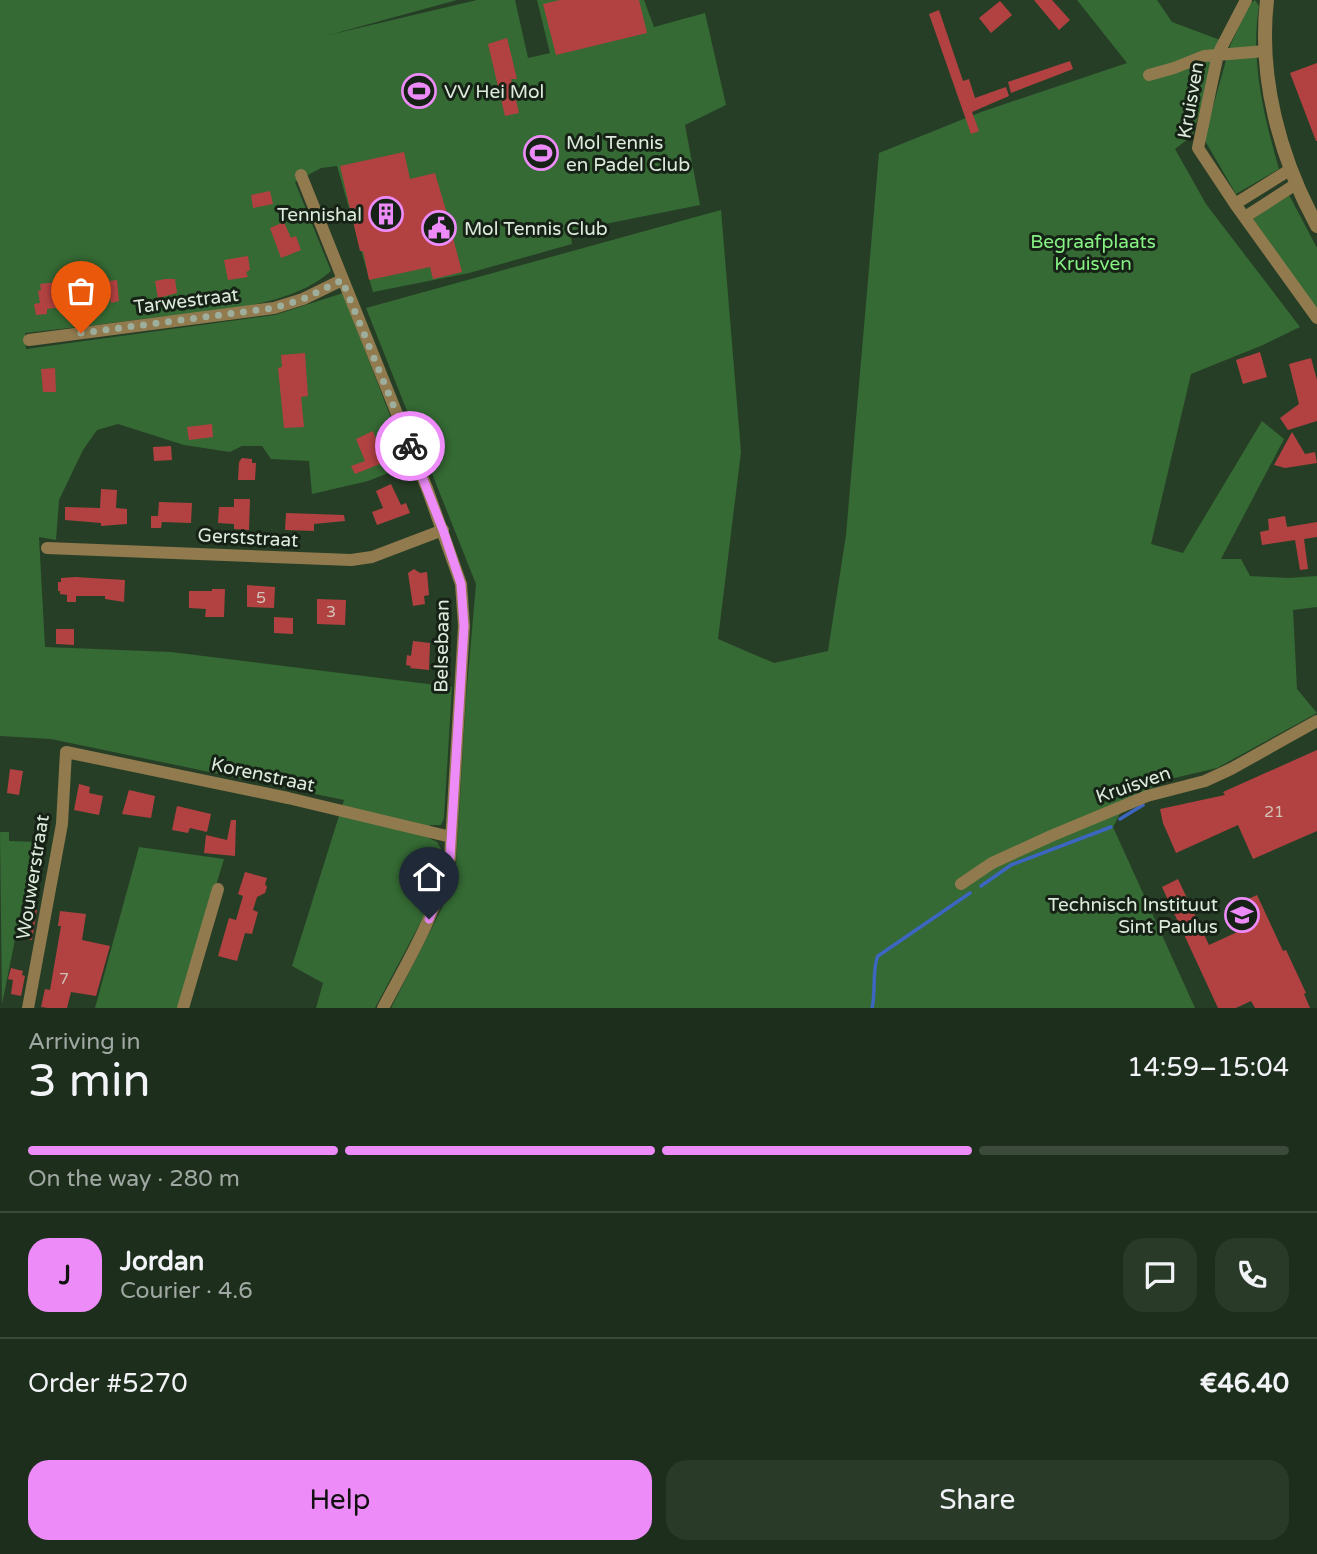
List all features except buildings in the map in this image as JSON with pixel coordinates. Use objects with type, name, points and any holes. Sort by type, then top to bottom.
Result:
[{"type":"street","name":"Kruisven","points":[[1247,0],[1218,54],[1198,148],[1317,318]]},
{"type":"street","points":[[1267,0],[1266,51],[1275,118],[1296,184],[1317,226]]},
{"type":"street","points":[[1149,75],[1203,56],[1266,51]]},
{"type":"street","points":[[1235,204],[1291,169]]},
{"type":"street","name":"Belsebaan","points":[[301,174],[443,530],[461,584],[464,626],[450,858],[442,888],[383,1008]]},
{"type":"street","points":[[1245,217],[1296,184]]},
{"type":"street","name":"Tarwestraat","points":[[29,340],[274,308],[303,299],[342,280]]},
{"type":"street","name":"Gerststraat","points":[[47,548],[351,560],[372,557],[443,530]]},
{"type":"street","name":"Kruisven","points":[[961,884],[992,863],[1062,831],[1147,796],[1205,781],[1223,773],[1317,721]]},
{"type":"street","name":"Korenstraat","points":[[66,752],[288,798],[451,837]]},
{"type":"street","name":"Wouwerstraat","points":[[28,1008],[62,824],[66,752]]},
{"type":"street","points":[[183,1008],[218,889]]},
{"type":"green space","points":[[0,0],[457,0],[329,35],[477,0],[515,0],[528,58],[550,53],[537,0],[644,0],[654,27],[705,13],[726,105],[685,125],[700,205],[570,231],[572,244],[469,273],[373,292],[337,166],[321,168],[295,182],[331,271],[314,283],[294,293],[249,306],[25,333],[26,349],[275,315],[343,293],[409,465],[368,481],[312,494],[309,461],[271,459],[262,446],[242,446],[230,452],[184,445],[118,424],[97,430],[83,450],[59,500],[56,540],[39,537],[45,647],[171,652],[452,687],[444,818],[441,825],[430,825],[427,837],[437,842],[444,854],[435,891],[426,912],[375,1008],[316,1008],[323,983],[292,966],[344,800],[51,739],[0,736]]},
{"type":"green space","name":"Begraafplaats Kruisven","points":[[1077,0],[1157,0],[1172,22],[1220,40],[1193,135],[1175,149],[1206,204],[1300,327],[1191,374],[1151,544],[1183,553],[1262,421],[1284,439],[1221,559],[1241,559],[1250,576],[1317,576],[1317,607],[1293,610],[1297,689],[1317,713],[1217,768],[1170,779],[1128,799],[1113,827],[1195,1008],[391,1008],[443,906],[456,864],[476,584],[366,308],[721,210],[741,452],[718,639],[774,663],[828,651],[846,535],[879,153],[981,112],[1127,63]]},
{"type":"green space","points":[[1255,0],[1259,6],[1257,68],[1268,129],[1279,169],[1236,194],[1204,139],[1230,46],[1249,5]]},
{"type":"green space","points":[[1289,195],[1317,248],[1317,312],[1253,219]]},
{"type":"green space","points":[[0,832],[9,832],[9,841],[39,842],[36,870],[23,900],[2,1004]]},
{"type":"green space","points":[[139,847],[224,859],[179,1008],[95,1008]]},
{"type":"waterway","points":[[1120,819],[1143,805]]},
{"type":"waterway","points":[[981,886],[1011,865],[1111,827]]},
{"type":"waterway","points":[[872,1008],[878,956],[970,893]]},
{"type":"way so far","points":[[81,333],[274,308],[303,299],[342,280],[410,446]]},
{"type":"place","name":"VV Hei Mol","points":[[419,91]]},
{"type":"place","name":"Mol Tennis en Padel Club","points":[[541,153]]},
{"type":"place","name":"Tennishal","points":[[386,214]]},
{"type":"place","name":"Mol Tennis Club","points":[[439,228]]},
{"type":"place","name":"Technisch Instituut Sint Paulus","points":[[1242,915]]},
{"type":"route","points":[[410,446],[452,552],[461,584],[464,626],[450,858],[442,888],[429,919]]}]
